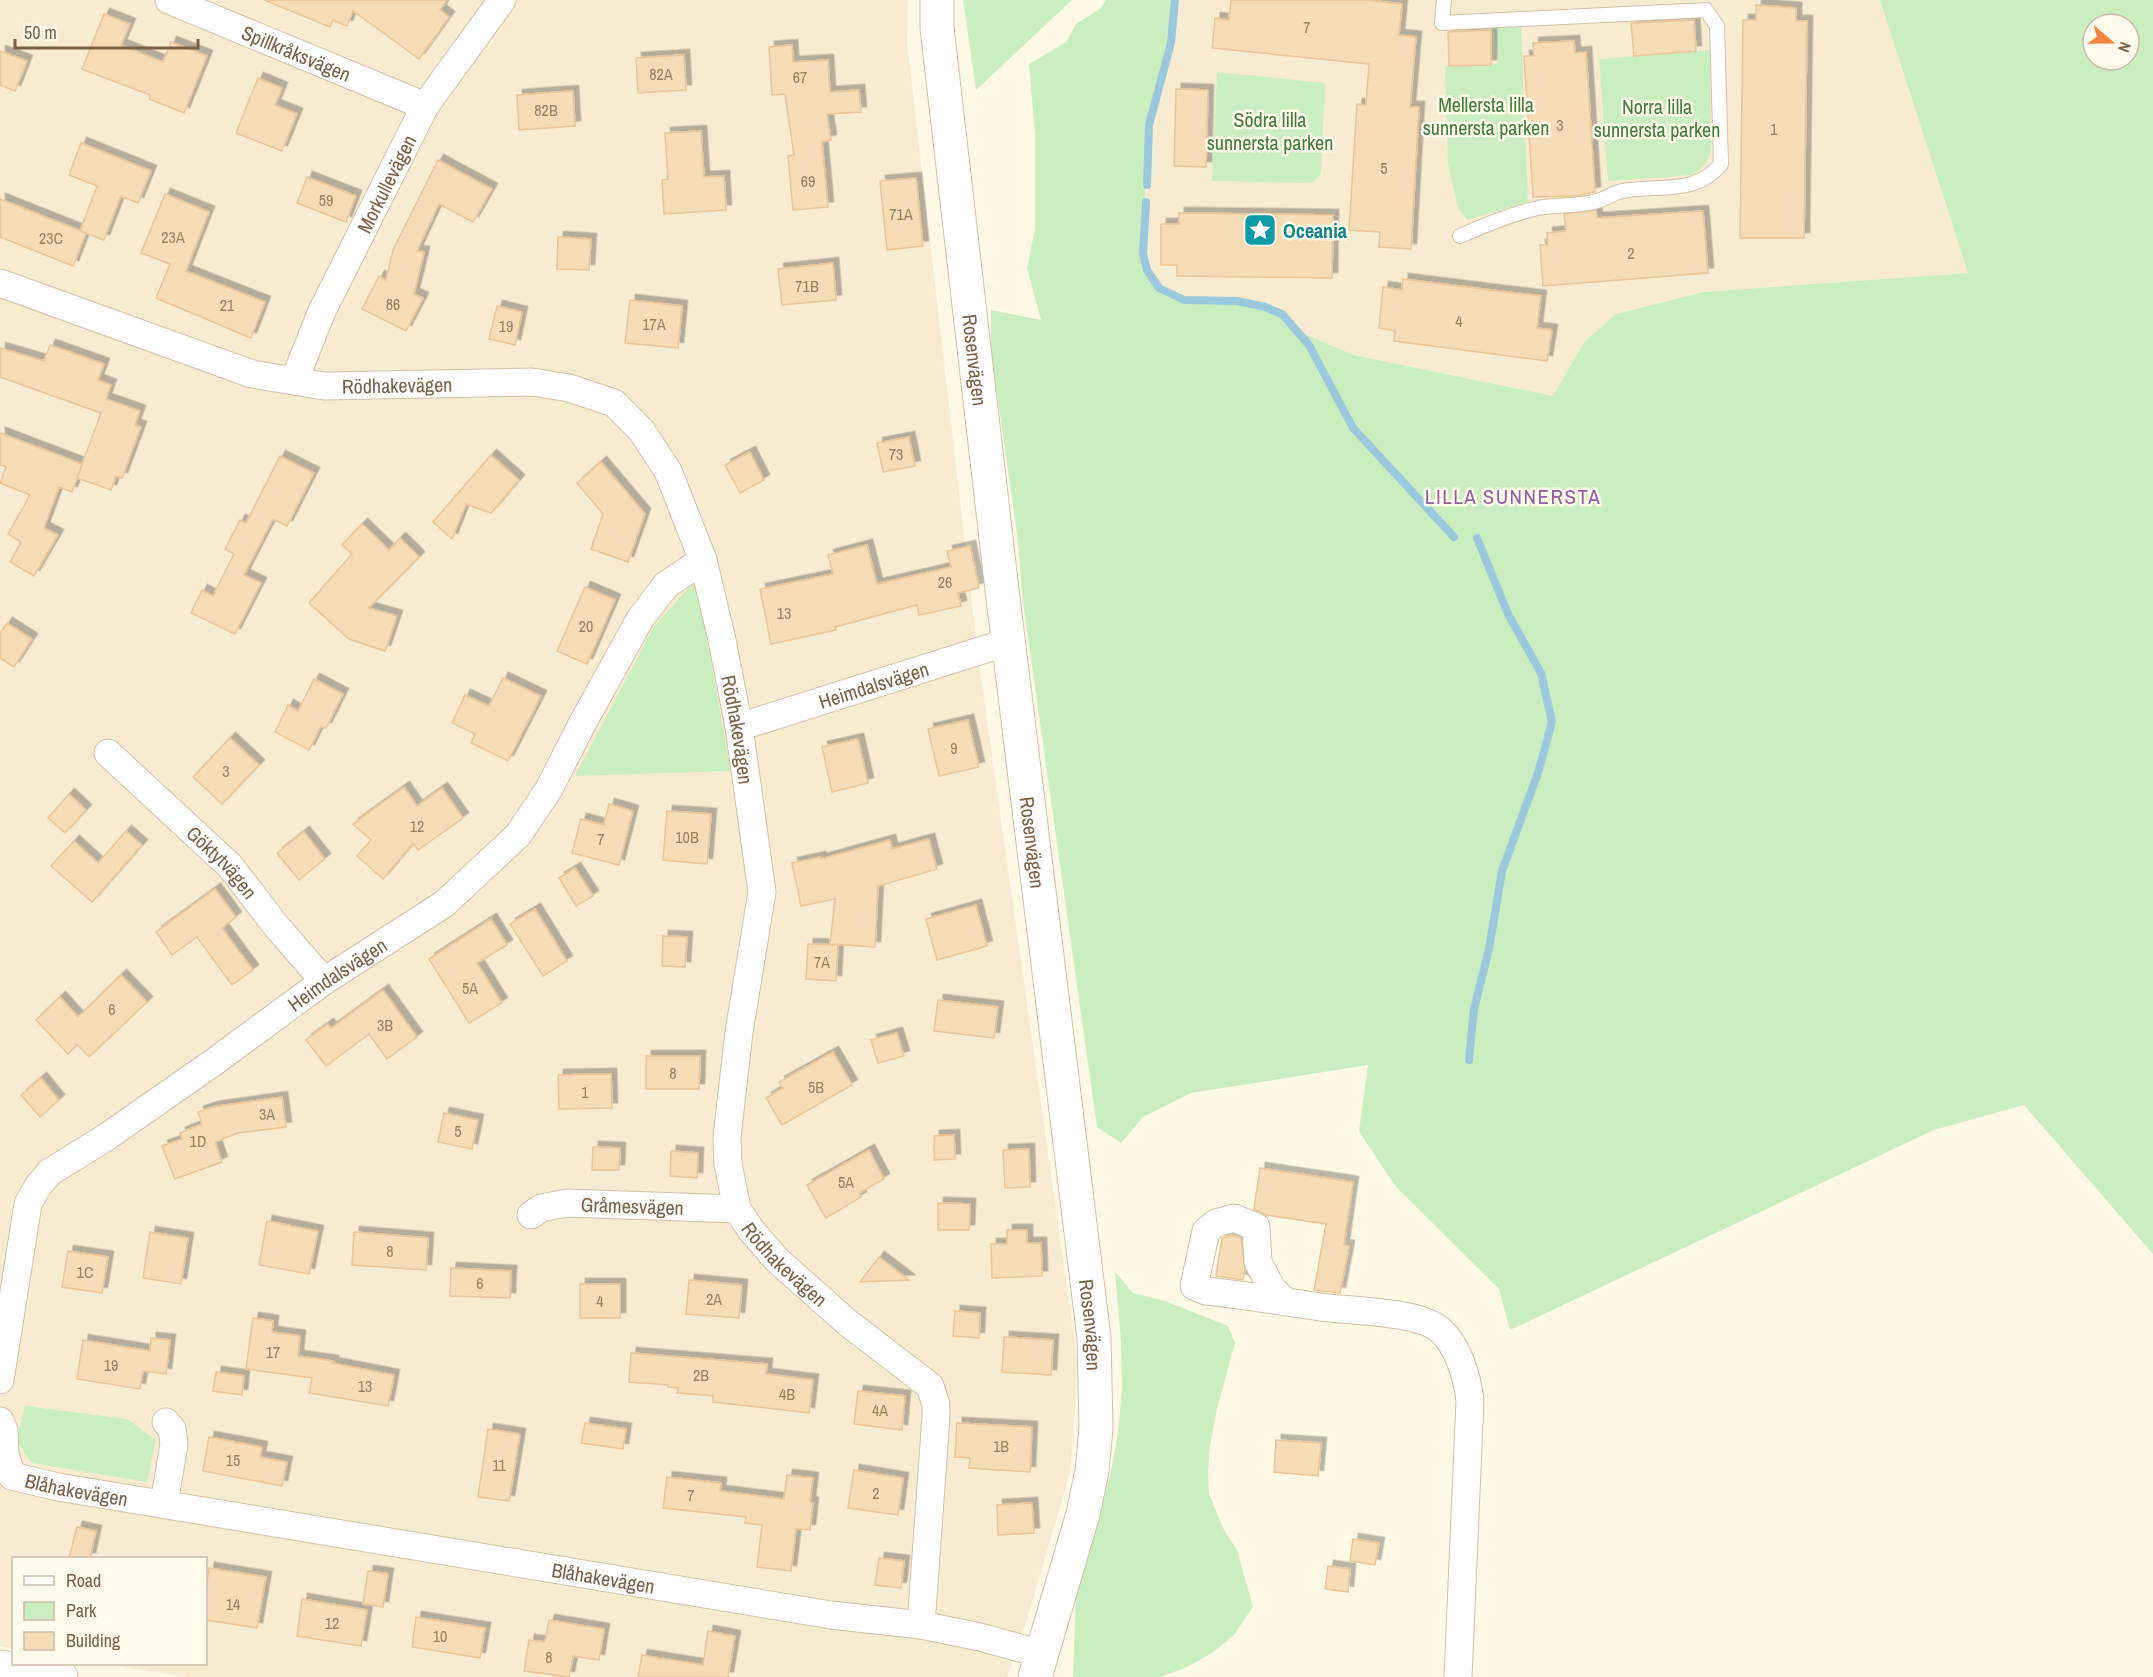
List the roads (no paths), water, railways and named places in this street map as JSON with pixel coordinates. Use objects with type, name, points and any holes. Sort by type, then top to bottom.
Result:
[{"type":"street","name":"Spillkråksvägen","points":[[169,0],[425,106]]},
{"type":"street","name":"Morkullevägen","points":[[294,381],[322,311],[425,106],[502,0]]},
{"type":"street","name":"Rosenvägen","points":[[938,0],[937,28],[1008,642],[1094,1338],[1096,1384],[1092,1472],[1083,1514],[1039,1665]]},
{"type":"street","name":"Rödhakevägen","points":[[0,284],[252,374],[324,386],[532,382],[569,388],[614,403],[641,430],[668,471],[703,560],[739,727],[762,892],[739,1032],[727,1137],[728,1164],[737,1209],[751,1230],[777,1260],[848,1323],[930,1386],[934,1395],[936,1417],[921,1625]]},
{"type":"street","name":"Heimdalsvägen","points":[[0,1380],[28,1204],[38,1186],[50,1172],[105,1138],[324,981],[444,904],[518,835],[549,789],[640,619],[666,585],[703,560]]},
{"type":"street","name":"Heimdalsvägen","points":[[739,727],[1008,642]]},
{"type":"street","name":"Göktytvägen","points":[[108,753],[230,866],[277,927],[324,981]]},
{"type":"street","name":"Gråmesvägen","points":[[531,1215],[541,1208],[567,1203],[737,1209]]},
{"type":"street","points":[[1286,1302],[1417,1319],[1439,1328],[1450,1341],[1468,1383],[1470,1422],[1458,1677]]},
{"type":"street","name":"Blåhakevägen","points":[[0,1421],[4,1430],[5,1454],[12,1476],[58,1487],[820,1613],[921,1625],[980,1637],[1039,1665]]},
{"type":"street","points":[[164,1504],[174,1444],[172,1429],[166,1422]]},
{"type":"street","points":[[0,1667],[61,1677]]},
{"type":"lane","points":[[1444,0],[1442,23],[1706,10],[1717,26],[1721,164],[1712,174],[1698,183],[1621,191],[1597,202],[1538,208],[1460,236]]},
{"type":"waterway","points":[[1147,185],[1149,125],[1171,43],[1175,0]]},
{"type":"waterway","points":[[1146,202],[1143,254],[1147,270],[1159,288],[1184,300],[1237,301],[1265,307],[1282,314],[1309,345],[1353,428],[1454,537]]},
{"type":"waterway","points":[[1469,1060],[1474,1009],[1489,949],[1502,871],[1538,773],[1552,722],[1541,673],[1508,614],[1477,538]]},
{"type":"place","name":"Oceania","points":[[1260,230]]},
{"type":"district","name":"LILLA SUNNERSTA","points":[[1513,496]]},
{"type":"park label","name":"Mellersta lilla sunnersta parken","points":[[1486,116]]},
{"type":"park label","name":"Norra lilla sunnersta parken","points":[[1657,118]]},
{"type":"park label","name":"Södra lilla sunnersta parken","points":[[1270,130]]}]
